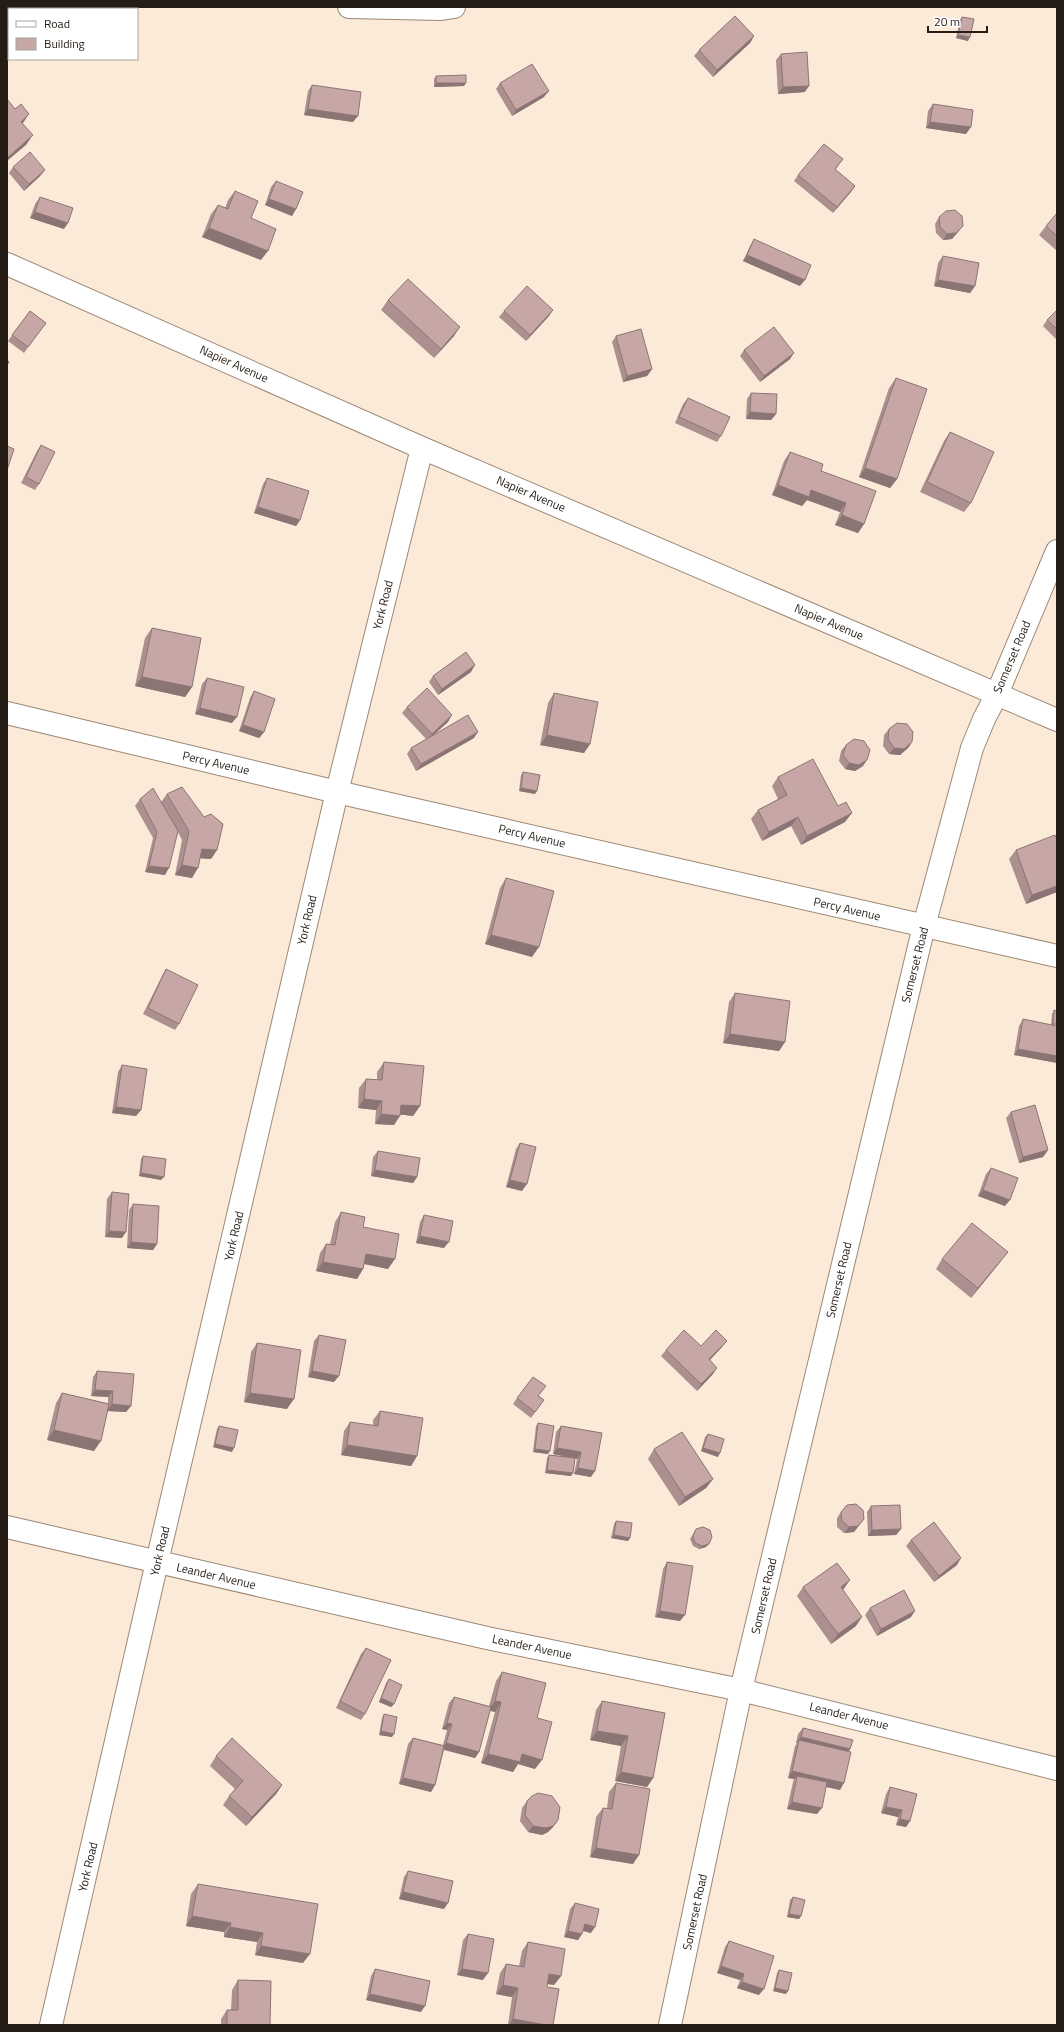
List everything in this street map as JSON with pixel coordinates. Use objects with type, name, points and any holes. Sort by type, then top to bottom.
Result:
[{"type":"street","points":[[349,7],[441,9],[454,7]]},
{"type":"street","name":"Napier Avenue","points":[[7,264],[422,448],[1057,720]]},
{"type":"street","name":"York Road","points":[[51,2025],[157,1562],[337,792],[422,448]]},
{"type":"street","name":"Somerset Road","points":[[670,2025],[741,1690],[924,926],[972,748],[984,719],[997,694],[1057,551]]},
{"type":"street","name":"Percy Avenue","points":[[7,713],[337,792],[1057,956]]},
{"type":"street","name":"Leander Avenue","points":[[7,1527],[487,1638],[741,1690],[1057,1769]]},
{"type":"building","points":[[735,16],[754,36],[717,70],[699,50]]},
{"type":"building","points":[[962,17],[974,19],[970,37],[958,35]]},
{"type":"building","points":[[807,52],[809,86],[783,87],[781,54]]},
{"type":"building","points":[[532,64],[549,91],[516,110],[500,83]]},
{"type":"building","points":[[466,75],[466,83],[436,83],[436,76]]},
{"type":"building","points":[[312,85],[361,92],[358,116],[308,109]]},
{"type":"building","points":[[7,99],[15,109],[21,104],[29,114],[21,122],[33,135],[7,158]]},
{"type":"building","points":[[933,104],[973,110],[971,127],[930,122]]},
{"type":"building","points":[[824,144],[843,159],[835,169],[855,186],[837,207],[798,175]]},
{"type":"building","points":[[30,152],[45,170],[29,184],[13,167]]},
{"type":"building","points":[[276,181],[303,192],[296,209],[269,199]]},
{"type":"building","points":[[235,191],[258,201],[251,218],[276,229],[268,251],[209,228],[218,205],[228,209]]},
{"type":"building","points":[[40,197],[73,208],[68,223],[35,212]]},
{"type":"building","points":[[955,210],[962,216],[963,226],[956,233],[947,234],[940,227],[939,217],[946,211]]},
{"type":"building","points":[[1057,213],[1057,236],[1046,226]]},
{"type":"building","points":[[754,239],[811,265],[805,280],[747,255]]},
{"type":"building","points":[[943,256],[979,263],[975,286],[938,280]]},
{"type":"building","points":[[408,279],[460,327],[441,349],[388,300]]},
{"type":"building","points":[[527,286],[553,310],[530,335],[504,311]]},
{"type":"building","points":[[1057,310],[1057,329],[1047,320]]},
{"type":"building","points":[[30,311],[46,323],[28,347],[12,335]]},
{"type":"building","points":[[774,327],[794,353],[764,376],[744,350]]},
{"type":"building","points":[[641,329],[652,369],[627,376],[616,336]]},
{"type":"building","points":[[896,378],[927,389],[897,479],[865,468]]},
{"type":"building","points":[[751,393],[777,394],[776,414],[750,412]]},
{"type":"building","points":[[688,398],[730,417],[721,436],[679,417]]},
{"type":"building","points":[[950,432],[994,452],[971,503],[927,482]]},
{"type":"building","points":[[41,445],[55,452],[39,484],[26,477]]},
{"type":"building","points":[[7,446],[14,449],[7,470]]},
{"type":"building","points":[[790,452],[823,464],[821,471],[876,491],[864,524],[842,515],[846,503],[811,490],[809,497],[778,485]]},
{"type":"building","points":[[267,478],[309,491],[300,520],[258,507]]},
{"type":"building","points":[[152,628],[201,638],[192,687],[142,677]]},
{"type":"building","points":[[466,652],[475,665],[442,689],[433,676]]},
{"type":"building","points":[[207,678],[244,687],[237,717],[200,708]]},
{"type":"building","points":[[427,688],[452,715],[432,734],[407,707]]},
{"type":"building","points":[[254,691],[275,699],[264,732],[243,725]]},
{"type":"building","points":[[554,693],[598,702],[590,744],[547,735]]},
{"type":"building","points":[[468,715],[478,732],[421,764],[411,748]]},
{"type":"building","points":[[897,723],[907,724],[913,732],[912,742],[904,749],[894,748],[888,739],[889,729]]},
{"type":"building","points":[[854,739],[864,741],[870,750],[867,760],[859,765],[849,763],[843,755],[846,745]]},
{"type":"building","points":[[813,759],[838,806],[846,802],[852,813],[807,836],[798,817],[769,832],[758,810],[787,795],[778,777]]},
{"type":"building","points":[[523,772],[540,775],[537,791],[521,788]]},
{"type":"building","points":[[182,787],[204,817],[211,814],[223,824],[217,850],[202,849],[198,868],[182,865],[189,831],[167,794]]},
{"type":"building","points":[[153,788],[178,831],[169,868],[149,866],[157,832],[140,799]]},
{"type":"building","points":[[1055,835],[1057,840],[1057,886],[1032,895],[1016,850]]},
{"type":"building","points":[[506,878],[554,891],[539,947],[491,935]]},
{"type":"building","points":[[166,969],[198,985],[179,1024],[148,1008]]},
{"type":"building","points":[[735,993],[790,1001],[785,1042],[730,1034]]},
{"type":"building","points":[[1054,1010],[1057,1011],[1057,1024],[1053,1024]]},
{"type":"building","points":[[1023,1019],[1057,1026],[1057,1056],[1018,1049]]},
{"type":"building","points":[[384,1062],[424,1066],[420,1106],[401,1105],[400,1116],[381,1114],[382,1101],[364,1099],[366,1079],[382,1080]]},
{"type":"building","points":[[122,1065],[147,1069],[141,1110],[116,1107]]},
{"type":"building","points":[[1035,1105],[1048,1150],[1023,1157],[1011,1112]]},
{"type":"building","points":[[520,1143],[536,1147],[527,1184],[510,1180]]},
{"type":"building","points":[[378,1151],[420,1158],[417,1177],[375,1170]]},
{"type":"building","points":[[143,1156],[166,1159],[164,1177],[141,1173]]},
{"type":"building","points":[[991,1168],[1018,1178],[1010,1200],[983,1190]]},
{"type":"building","points":[[112,1192],[129,1194],[126,1232],[109,1231]]},
{"type":"building","points":[[133,1204],[159,1206],[157,1244],[131,1242]]},
{"type":"building","points":[[341,1212],[365,1217],[363,1227],[399,1234],[395,1259],[366,1254],[363,1269],[323,1262],[326,1244],[335,1245]]},
{"type":"building","points":[[424,1215],[453,1221],[449,1242],[420,1236]]},
{"type":"building","points":[[972,1223],[1008,1252],[978,1288],[942,1259]]},
{"type":"building","points":[[684,1330],[701,1346],[716,1330],[727,1341],[709,1359],[717,1368],[701,1384],[666,1350]]},
{"type":"building","points":[[319,1335],[346,1340],[339,1376],[312,1371]]},
{"type":"building","points":[[257,1343],[301,1350],[294,1399],[250,1393]]},
{"type":"building","points":[[97,1371],[134,1374],[131,1406],[112,1404],[113,1391],[95,1390]]},
{"type":"building","points":[[533,1377],[546,1386],[538,1396],[544,1400],[535,1412],[517,1398]]},
{"type":"building","points":[[62,1393],[109,1404],[101,1441],[54,1430]]},
{"type":"building","points":[[380,1411],[423,1418],[417,1456],[347,1445],[350,1422],[378,1426]]},
{"type":"building","points":[[538,1423],[554,1426],[550,1451],[535,1449]]},
{"type":"building","points":[[219,1426],[238,1430],[234,1448],[215,1444]]},
{"type":"building","points":[[561,1426],[602,1433],[595,1471],[578,1468],[581,1452],[557,1448]]},
{"type":"building","points":[[682,1432],[713,1479],[685,1497],[654,1449]]},
{"type":"building","points":[[708,1434],[724,1439],[720,1453],[703,1448]]},
{"type":"building","points":[[549,1455],[575,1458],[573,1473],[547,1470]]},
{"type":"building","points":[[856,1504],[863,1510],[864,1519],[858,1526],[849,1527],[842,1521],[841,1512],[847,1505]]},
{"type":"building","points":[[900,1505],[901,1529],[872,1530],[871,1506]]},
{"type":"building","points":[[616,1521],[632,1523],[630,1538],[614,1535]]},
{"type":"building","points":[[934,1522],[961,1558],[939,1576],[911,1540]]},
{"type":"building","points":[[703,1527],[710,1530],[712,1537],[709,1544],[702,1546],[695,1543],[693,1536],[696,1529]]},
{"type":"building","points":[[667,1562],[693,1566],[685,1615],[660,1611]]},
{"type":"building","points":[[837,1563],[850,1580],[841,1587],[862,1617],[838,1634],[803,1587]]},
{"type":"building","points":[[904,1590],[915,1611],[881,1629],[870,1608]]},
{"type":"building","points":[[366,1648],[391,1660],[365,1714],[340,1701]]},
{"type":"building","points":[[502,1672],[546,1683],[537,1718],[552,1722],[542,1760],[522,1754],[520,1762],[488,1754],[501,1702],[495,1701]]},
{"type":"building","points":[[389,1679],[402,1685],[394,1704],[381,1698]]},
{"type":"building","points":[[454,1697],[491,1707],[479,1752],[446,1743],[452,1724],[447,1723]]},
{"type":"building","points":[[602,1701],[665,1713],[653,1778],[621,1772],[628,1736],[597,1731]]},
{"type":"building","points":[[384,1714],[397,1717],[394,1734],[381,1731]]},
{"type":"building","points":[[803,1728],[853,1740],[850,1749],[801,1737]]},
{"type":"building","points":[[232,1738],[282,1785],[252,1817],[229,1796],[243,1781],[216,1756]]},
{"type":"building","points":[[413,1738],[444,1746],[435,1785],[403,1778]]},
{"type":"building","points":[[799,1740],[851,1752],[844,1783],[792,1771]]},
{"type":"building","points":[[797,1776],[827,1782],[822,1808],[792,1802]]},
{"type":"building","points":[[616,1783],[650,1789],[639,1855],[596,1848],[603,1808],[612,1809]]},
{"type":"building","points":[[890,1787],[917,1794],[910,1821],[900,1819],[902,1810],[886,1807]]},
{"type":"building","points":[[538,1793],[552,1796],[560,1807],[558,1820],[553,1826],[546,1828],[533,1826],[525,1815],[527,1801]]},
{"type":"building","points":[[408,1871],[453,1881],[448,1903],[403,1892]]},
{"type":"building","points":[[198,1884],[318,1904],[310,1954],[261,1946],[263,1933],[230,1927],[231,1923],[192,1916]]},
{"type":"building","points":[[793,1897],[805,1900],[801,1916],[789,1914]]},
{"type":"building","points":[[575,1903],[599,1909],[595,1927],[585,1924],[582,1934],[568,1931]]},
{"type":"building","points":[[468,1934],[494,1939],[488,1973],[462,1969]]},
{"type":"building","points":[[729,1941],[774,1956],[764,1989],[742,1982],[744,1974],[721,1966]]},
{"type":"building","points":[[528,1942],[565,1949],[561,1976],[549,1974],[547,1987],[559,1989],[553,2025],[513,2019],[518,1988],[503,1985],[506,1964],[524,1967]]},
{"type":"building","points":[[375,1969],[430,1981],[425,2006],[370,1994]]},
{"type":"building","points":[[779,1970],[792,1973],[788,1991],[775,1988]]},
{"type":"building","points":[[238,1980],[271,1981],[270,2025],[227,2025],[227,2010],[238,2010]]}]
